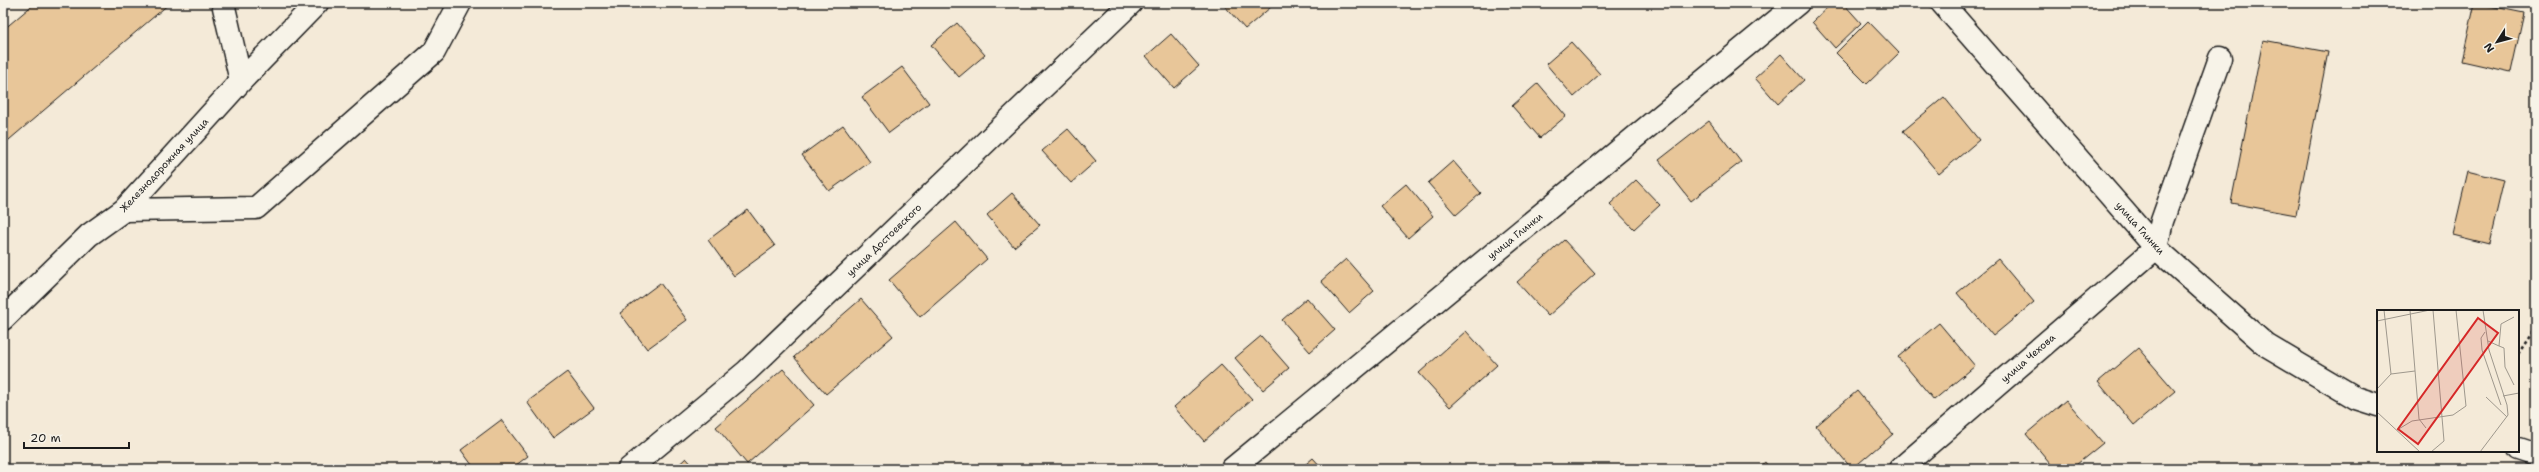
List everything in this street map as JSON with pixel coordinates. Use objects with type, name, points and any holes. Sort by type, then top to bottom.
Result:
[{"type":"street","points":[[222,3],[241,81]]},
{"type":"street","name":"Железнодорожная улица","points":[[3,319],[89,235],[124,210],[241,81],[317,3]]},
{"type":"street","points":[[124,210],[256,208],[434,52],[460,3]]},
{"type":"street","name":"улица Достоевского","points":[[629,469],[747,372],[1131,3]]},
{"type":"street","name":"улица Глинки","points":[[1232,469],[1798,3]]},
{"type":"street","name":"улица Глинки","points":[[1942,3],[2156,248],[2266,345],[2356,398],[2377,405]]},
{"type":"street","points":[[2156,248],[2162,221],[2220,58]]},
{"type":"street","name":"улица Чехова","points":[[1900,469],[2156,248]]},
{"type":"street","points":[[2519,449],[2536,455]]},
{"type":"path","points":[[2519,352],[2536,326]]},
{"type":"building","points":[[35,3],[170,3],[3,145],[3,30]]},
{"type":"building","points":[[1222,3],[1267,3],[1271,7],[1245,29]]},
{"type":"building","points":[[1832,3],[1843,3],[1861,23],[1835,48],[1812,22]]},
{"type":"building","points":[[2475,3],[2524,13],[2511,72],[2462,61]]},
{"type":"building","points":[[1868,21],[1899,53],[1867,84],[1836,53]]},
{"type":"building","points":[[957,23],[985,55],[959,77],[931,45]]},
{"type":"building","points":[[1171,34],[1199,66],[1174,88],[1146,56]]},
{"type":"building","points":[[2263,40],[2328,52],[2296,215],[2231,203]]},
{"type":"building","points":[[1571,42],[1600,74],[1574,97],[1546,64]]},
{"type":"building","points":[[1781,54],[1804,80],[1778,104],[1755,78]]},
{"type":"building","points":[[902,67],[929,103],[889,133],[862,97]]},
{"type":"building","points":[[1538,83],[1566,116],[1540,138],[1512,106]]},
{"type":"building","points":[[1944,97],[1979,140],[1939,174],[1903,131]]},
{"type":"building","points":[[1709,121],[1741,162],[1691,201],[1659,160]]},
{"type":"building","points":[[843,125],[870,162],[829,191],[802,155]]},
{"type":"building","points":[[1068,129],[1096,161],[1071,183],[1042,151]]},
{"type":"building","points":[[1453,161],[1481,193],[1456,215],[1428,183]]},
{"type":"building","points":[[2468,171],[2504,180],[2489,244],[2453,235]]},
{"type":"building","points":[[1636,180],[1660,205],[1634,229],[1610,204]]},
{"type":"building","points":[[1406,184],[1433,216],[1408,238],[1380,206]]},
{"type":"building","points":[[1012,193],[1040,225],[1014,247],[987,215]]},
{"type":"building","points":[[748,210],[775,246],[734,276],[708,240]]},
{"type":"building","points":[[956,222],[987,259],[920,317],[889,280]]},
{"type":"building","points":[[1564,240],[1595,274],[1548,316],[1517,282]]},
{"type":"building","points":[[1346,259],[1374,291],[1349,313],[1321,281]]},
{"type":"building","points":[[1998,259],[2034,302],[1993,336],[1957,293]]},
{"type":"building","points":[[660,283],[687,320],[647,349],[620,313]]},
{"type":"building","points":[[1307,298],[1335,330],[1310,352],[1282,320]]},
{"type":"building","points":[[861,299],[893,336],[826,394],[794,357]]},
{"type":"building","points":[[1939,323],[1975,366],[1934,400],[1898,357]]},
{"type":"building","points":[[1466,331],[1497,365],[1450,407],[1419,373]]},
{"type":"building","points":[[1261,336],[1289,368],[1263,390],[1235,358]]},
{"type":"building","points":[[2138,348],[2175,391],[2134,425],[2098,382]]},
{"type":"building","points":[[1221,365],[1252,399],[1204,441],[1174,407]]},
{"type":"building","points":[[783,369],[814,405],[747,464],[716,427]]},
{"type":"building","points":[[567,372],[594,408],[553,438],[527,402]]},
{"type":"building","points":[[1857,391],[1893,434],[1852,469],[1816,426]]},
{"type":"building","points":[[2066,400],[2103,443],[2071,469],[2055,469],[2026,434]]},
{"type":"building","points":[[501,420],[528,456],[511,469],[475,469],[461,450]]},
{"type":"building","points":[[686,458],[696,469],[674,469]]},
{"type":"building","points":[[1313,458],[1323,469],[1300,469]]},
{"type":"building","points":[[1765,462],[1770,469],[1757,469]]}]
